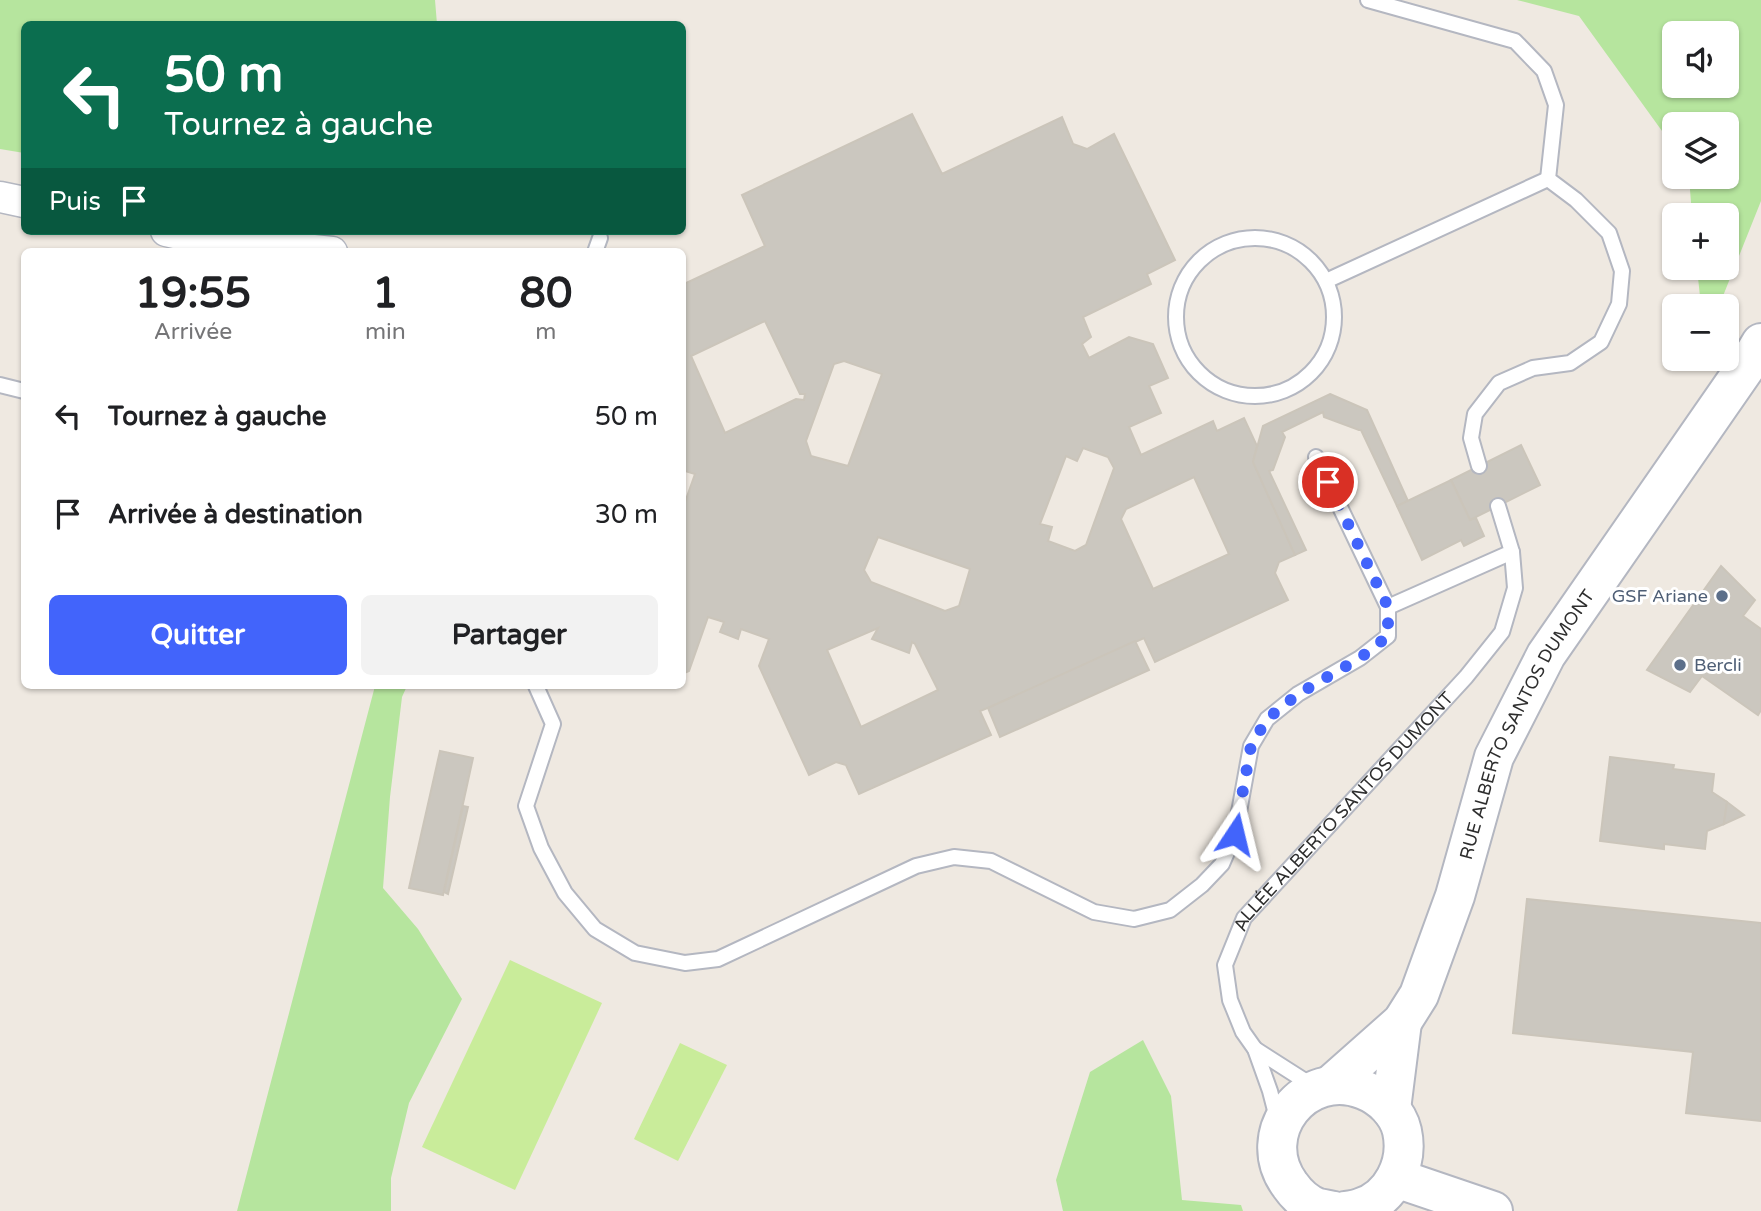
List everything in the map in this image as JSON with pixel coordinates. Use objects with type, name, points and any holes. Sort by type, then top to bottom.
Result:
[{"type":"street","points":[[0,197],[21,201]]},
{"type":"street","points":[[188,235],[297,248]]},
{"type":"street","name":"RUE ALBERTO SANTOS DUMONT","points":[[1325,1086],[1402,1022],[1419,995],[1455,896],[1494,757],[1546,655],[1761,343]]},
{"type":"street","name":"RUE ALBERTO SANTOS DUMONT","points":[[1391,1109],[1402,1022]]},
{"type":"street","points":[[1325,1086],[1354,1086],[1375,1094],[1391,1109],[1402,1130],[1404,1155],[1396,1178],[1382,1197],[1350,1210],[1301,1203],[1283,1176],[1276,1152],[1280,1128],[1292,1106],[1303,1096],[1325,1086]]},
{"type":"street","points":[[1396,1178],[1493,1211]]},
{"type":"lane","points":[[1368,0],[1515,41],[1544,71],[1556,105],[1548,179]]},
{"type":"lane","points":[[1326,281],[1548,179]]},
{"type":"lane","points":[[1479,466],[1471,438],[1475,414],[1499,383],[1532,368],[1570,363],[1601,342],[1619,304],[1622,271],[1609,233],[1576,200],[1548,179]]},
{"type":"lane","points":[[1243,239],[1268,239],[1292,247],[1312,261],[1326,281],[1334,308],[1332,335],[1321,361],[1302,381],[1278,393],[1250,396],[1223,390],[1200,375],[1184,353],[1176,329],[1177,304],[1184,281],[1199,261],[1219,246],[1243,239]]},
{"type":"lane","points":[[0,385],[21,390]]},
{"type":"lane","points":[[537,689],[553,724],[526,806],[541,848],[565,892],[595,929],[635,953],[685,963],[718,959],[916,866],[954,857],[991,861],[1094,912],[1134,919],[1170,910],[1202,885],[1222,864],[1235,834],[1251,746],[1267,719],[1298,694],[1360,658],[1388,636],[1388,607],[1316,457]]},
{"type":"lane","points":[[1388,607],[1512,552],[1498,506]]},
{"type":"lane","name":"ALLÉE ALBERTO SANTOS DUMONT","points":[[1280,1128],[1255,1049],[1243,1032],[1230,1000],[1225,965],[1244,918],[1473,668],[1502,632],[1515,588],[1512,552]]},
{"type":"lane","name":"ALLÉE ALBERTO SANTOS DUMONT","points":[[1255,1049],[1325,1086]]},
{"type":"green space","points":[[0,0],[435,0],[437,21],[21,21],[21,152],[0,149]]},
{"type":"green space","points":[[1517,0],[1761,0],[1761,201],[1739,256],[1739,203],[1691,203],[1690,189],[1739,189],[1739,112],[1662,112],[1662,131],[1579,16]]},
{"type":"green space","points":[[1698,280],[1729,280],[1724,294],[1700,294]]},
{"type":"green space","points":[[374,689],[406,689],[402,697],[390,797],[383,888],[418,929],[462,999],[409,1103],[391,1178],[391,1211],[237,1211]]},
{"type":"green space","points":[[510,960],[602,1003],[515,1190],[422,1147]]},
{"type":"green space","points":[[1143,1040],[1171,1096],[1182,1200],[1241,1205],[1243,1211],[1063,1211],[1056,1180],[1090,1072]]},
{"type":"green space","points":[[680,1043],[727,1065],[678,1161],[634,1139]]},
{"type":"building","points":[[912,114],[942,174],[1062,117],[1073,144],[1087,149],[1114,134],[1175,260],[1147,274],[1151,284],[1083,317],[1091,337],[1082,344],[1089,358],[1129,337],[1153,344],[1168,378],[1149,386],[1161,413],[1129,427],[1141,455],[1213,421],[1217,431],[1244,418],[1257,446],[1253,462],[1295,555],[1279,562],[1275,573],[1288,600],[1155,662],[1144,638],[980,711],[991,735],[859,794],[846,765],[836,762],[809,775],[759,666],[769,639],[741,629],[738,639],[720,632],[724,622],[708,617],[689,671],[686,672],[686,499],[695,474],[686,471],[686,283],[765,246],[742,195]],"holes":[[[765,321],[800,394],[805,394],[804,400],[796,399],[725,433],[691,356]],[[844,361],[882,374],[848,466],[811,456],[806,441],[834,364]],[[1083,448],[1108,457],[1114,468],[1086,545],[1075,551],[1048,541],[1052,527],[1040,524],[1066,456],[1077,461]],[[1194,477],[1229,554],[1153,589],[1121,519],[1126,509]],[[878,537],[970,569],[959,606],[945,611],[871,582],[864,570]],[[878,628],[872,639],[909,653],[912,642],[915,644],[938,690],[861,727],[827,650]]]},
{"type":"building","points":[[1330,394],[1367,410],[1408,501],[1397,506],[1361,430],[1324,417],[1323,412],[1282,432],[1285,437],[1273,470],[1269,471],[1306,550],[1295,555],[1253,462],[1263,426]]},
{"type":"building","points":[[1521,445],[1540,485],[1470,520],[1451,480]]},
{"type":"building","points":[[1451,480],[1470,520],[1476,518],[1484,536],[1464,546],[1461,540],[1422,560],[1397,506]]},
{"type":"building","points":[[1721,566],[1755,600],[1743,616],[1761,629],[1761,710],[1758,715],[1702,676],[1690,692],[1647,670]]},
{"type":"building","points":[[1135,641],[1149,670],[1000,737],[988,708]]},
{"type":"building","points":[[440,751],[473,758],[443,895],[409,888]]},
{"type":"building","points":[[1610,757],[1674,765],[1673,769],[1714,774],[1712,792],[1727,802],[1724,824],[1707,831],[1705,849],[1664,844],[1664,849],[1600,841]]},
{"type":"building","points":[[1727,802],[1744,815],[1724,824]]},
{"type":"building","points":[[463,806],[468,807],[448,894],[444,892]]},
{"type":"building","points":[[1527,899],[1761,923],[1761,1121],[1686,1113],[1693,1052],[1513,1033]]},
{"type":"place","name":"GSF Ariane","points":[[1722,596]]},
{"type":"place","name":"Bercli","points":[[1680,665]]},
{"type":"route","points":[[1235,834],[1251,746],[1267,719],[1298,694],[1360,658],[1388,636],[1388,607],[1328,482]]}]
